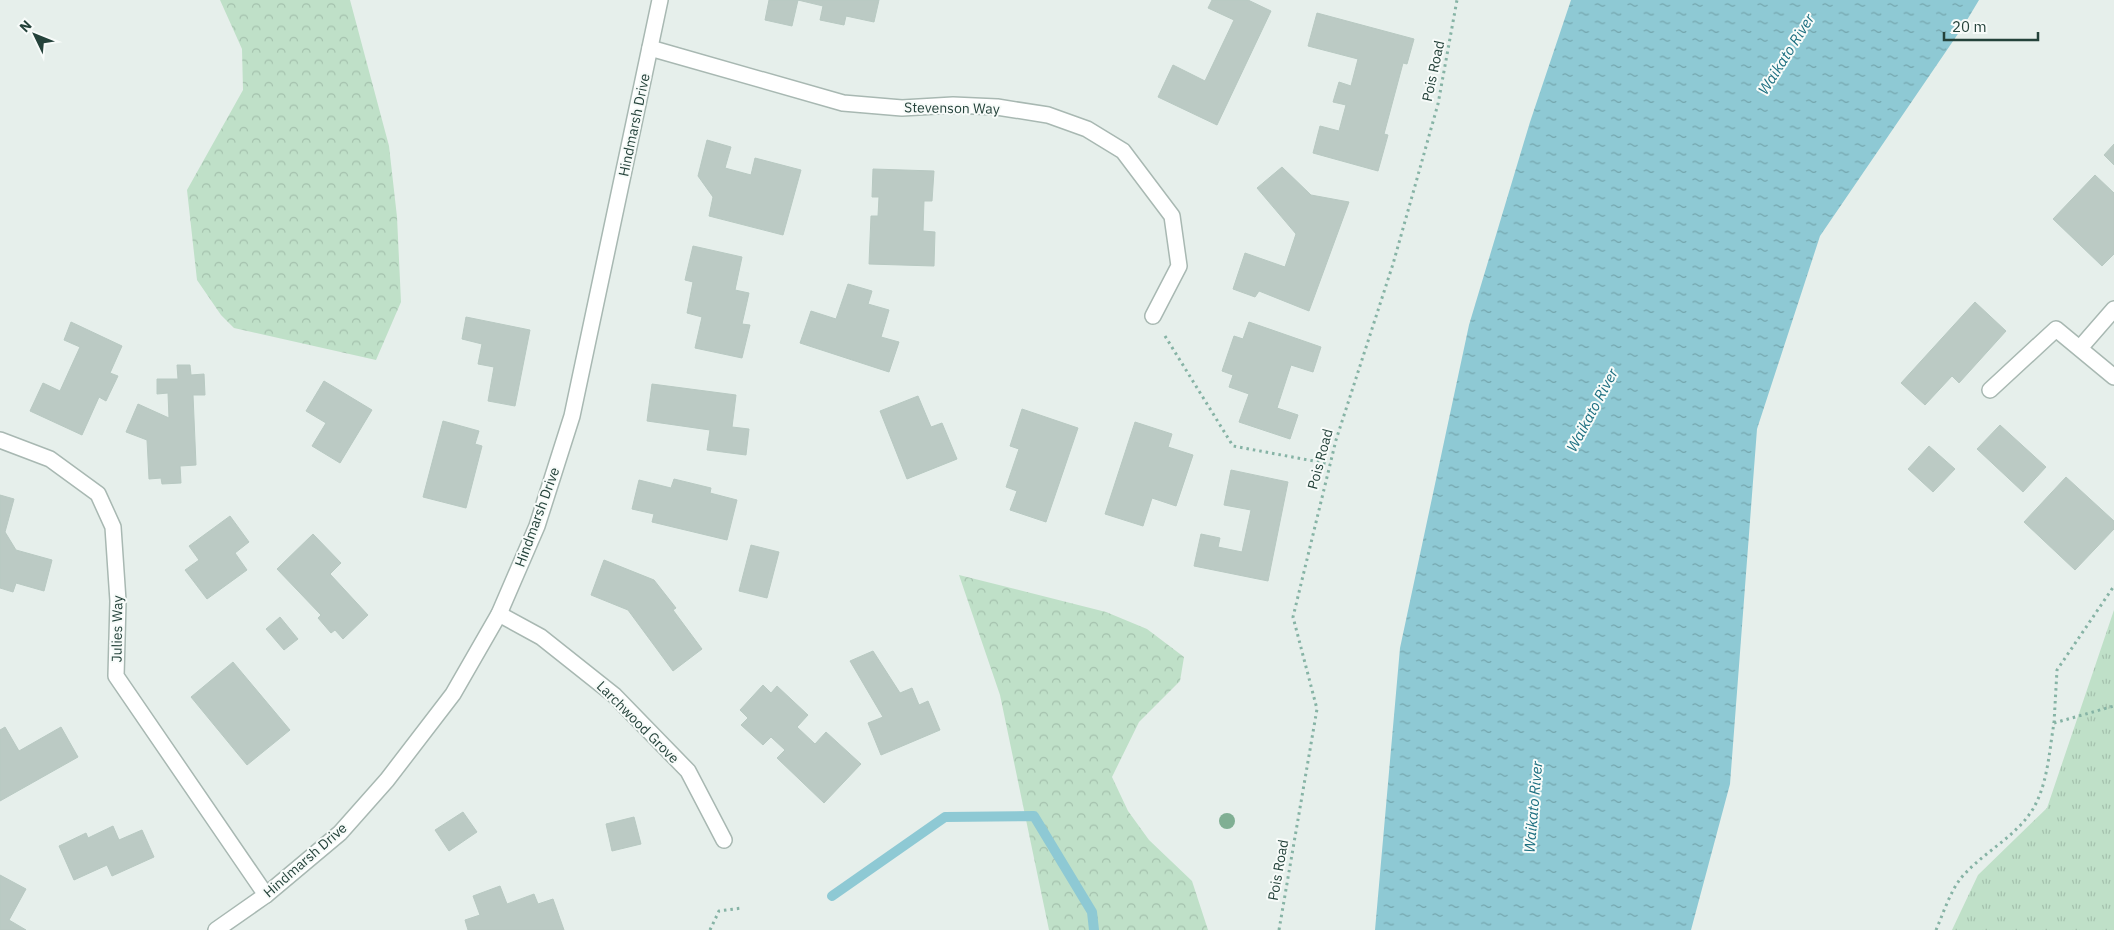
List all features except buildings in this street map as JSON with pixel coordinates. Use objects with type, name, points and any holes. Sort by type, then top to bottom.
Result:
[{"type":"street","name":"Hindmarsh Drive","points":[[216,930],[266,895],[340,833],[387,780],[452,694],[499,614],[537,526],[572,416],[660,0]]},
{"type":"street","name":"Stevenson Way","points":[[650,48],[844,103],[902,108],[953,105],[997,107],[1048,115],[1087,129],[1123,151],[1172,216],[1179,266],[1153,316]]},
{"type":"street","points":[[2080,348],[2114,309]]},
{"type":"street","points":[[1990,390],[2056,329],[2114,377]]},
{"type":"street","name":"Julies Way","points":[[0,440],[50,459],[98,494],[112,527],[118,601],[116,676],[266,895]]},
{"type":"street","name":"Larchwood Grove","points":[[499,614],[541,637],[614,695],[688,771],[724,840]]},
{"type":"path","name":"Pois Road","points":[[1280,930],[1317,709],[1293,617],[1330,464],[1393,264],[1438,104],[1457,0]]},
{"type":"path","points":[[1153,316],[1233,446],[1330,464]]},
{"type":"path","points":[[1936,930],[1960,880],[1986,853],[2010,836],[2033,809],[2045,780],[2054,723],[2056,670],[2114,586]]},
{"type":"path","points":[[2054,723],[2114,706]]},
{"type":"path","points":[[710,930],[720,911],[742,908]]},
{"type":"green space","points":[[220,0],[350,0],[389,146],[397,217],[401,302],[376,360],[234,328],[221,315],[197,280],[187,190],[243,90],[242,49]]},
{"type":"green space","points":[[959,575],[1106,612],[1147,629],[1184,657],[1180,681],[1139,722],[1112,777],[1128,811],[1149,840],[1192,881],[1208,930],[1049,930],[1000,695]]},
{"type":"green space","points":[[2114,610],[2114,930],[1952,930],[1978,875],[2047,808]]},
{"type":"water","name":"Waikato River","points":[[1571,0],[1979,0],[1964,25],[1820,236],[1757,429],[1730,784],[1691,930],[1375,930],[1400,648],[1469,325],[1530,122]]},
{"type":"waterway","points":[[832,896],[945,817],[1034,816],[1092,912],[1094,930]]}]
